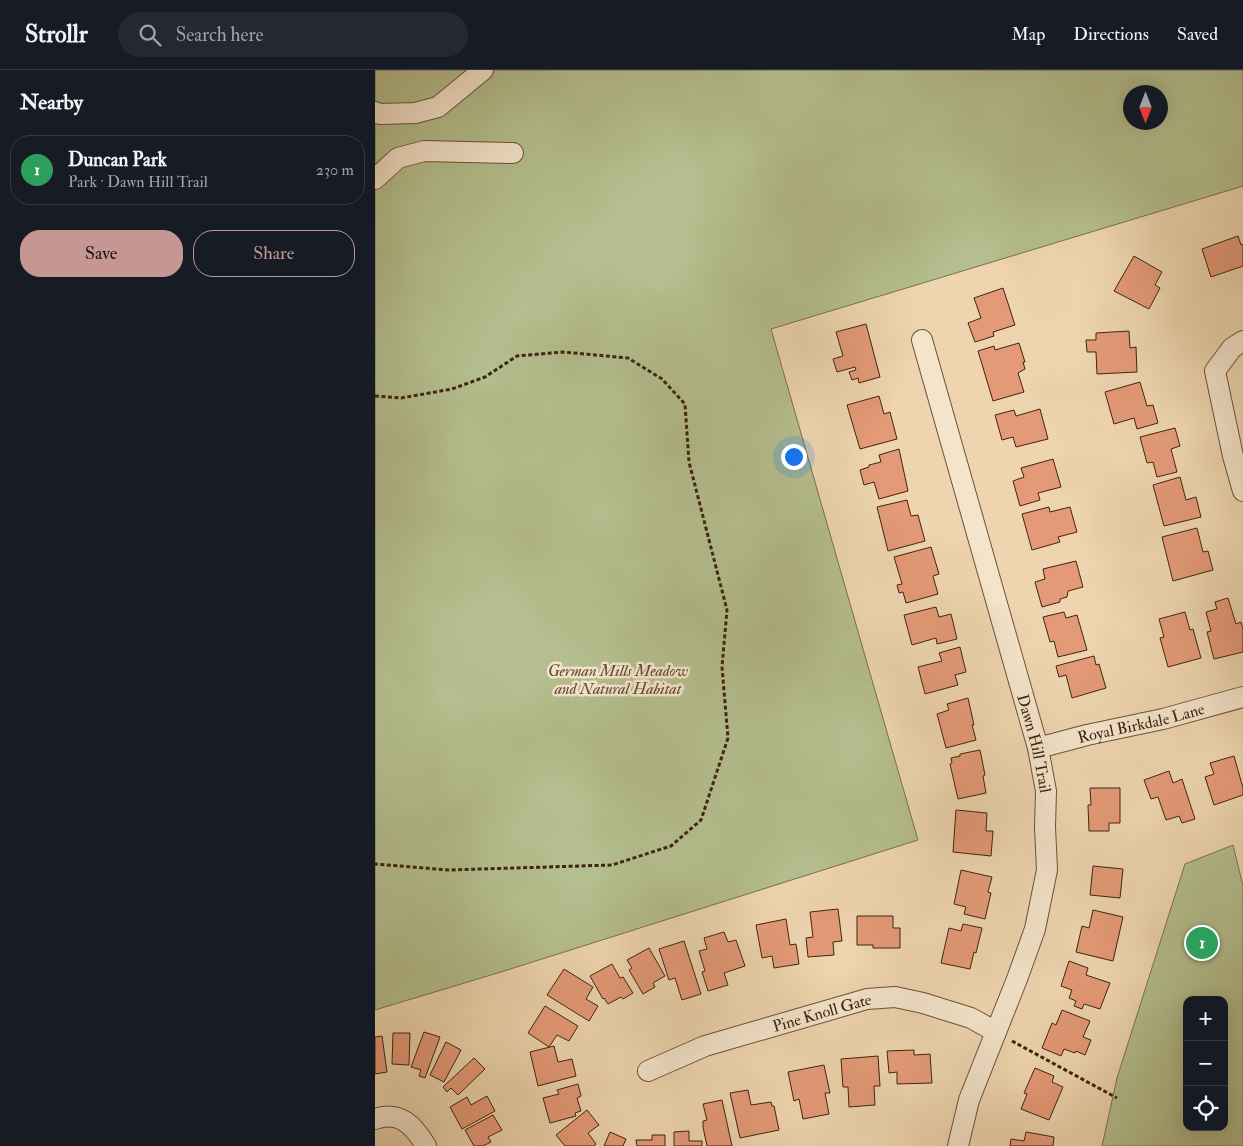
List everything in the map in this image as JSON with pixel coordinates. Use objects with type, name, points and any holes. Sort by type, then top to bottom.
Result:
[{"type":"street","points":[[375,112],[380,114],[415,113],[439,107],[481,71]]},
{"type":"street","points":[[375,179],[398,158],[424,152],[513,153]]},
{"type":"street","name":"Dawn Hill Trail","points":[[922,340],[1038,748],[1046,791],[1047,870],[1035,929],[969,1100],[958,1146]]},
{"type":"street","points":[[1243,341],[1233,348],[1215,371],[1233,456],[1243,491]]},
{"type":"street","name":"Royal Birkdale Lane","points":[[1038,748],[1087,735],[1163,720],[1243,697]]},
{"type":"street","name":"Pine Knoll Gate","points":[[648,1071],[705,1046],[867,999],[895,997],[923,1003],[971,1018],[996,1032]]},
{"type":"street","points":[[375,1119],[388,1116],[405,1121],[414,1128],[426,1146]]},
{"type":"path","points":[[375,396],[401,398],[452,389],[485,378],[517,356],[563,352],[628,358],[662,379],[685,404],[689,462],[727,610],[722,667],[728,738],[701,820],[671,846],[612,865],[449,870],[375,864]]},
{"type":"path","points":[[996,1032],[1117,1098]]},
{"type":"green space","name":"German Mills Meadow and Natural Habitat","points":[[375,70],[1243,70],[1243,186],[771,329],[918,840],[375,1010]]},
{"type":"green space","points":[[1233,845],[1243,886],[1243,1146],[1102,1146],[1117,1078],[1185,864]]},
{"type":"building","points":[[1238,236],[1241,245],[1243,244],[1243,266],[1211,277],[1202,249]]},
{"type":"building","points":[[1134,256],[1162,272],[1155,285],[1160,288],[1149,309],[1114,291]]},
{"type":"building","points":[[1003,288],[1015,325],[993,332],[994,336],[975,342],[968,323],[981,318],[974,298]]},
{"type":"building","points":[[866,324],[880,377],[859,383],[858,378],[852,380],[849,372],[856,370],[855,367],[837,372],[833,359],[843,356],[836,332]]},
{"type":"building","points":[[1129,331],[1130,348],[1136,347],[1137,372],[1097,374],[1096,352],[1087,352],[1086,340],[1096,340],[1096,333]]},
{"type":"building","points":[[1019,343],[1025,362],[1023,362],[1025,369],[1018,373],[1024,392],[993,401],[978,351],[994,346],[995,350]]},
{"type":"building","points":[[1140,382],[1147,406],[1153,405],[1158,423],[1137,429],[1134,418],[1114,424],[1105,392]]},
{"type":"building","points":[[879,396],[884,414],[890,412],[897,439],[860,449],[847,405]]},
{"type":"building","points":[[1040,409],[1048,439],[1016,447],[1013,437],[1002,440],[995,415],[1014,410],[1016,416]]},
{"type":"building","points":[[1175,428],[1180,446],[1171,449],[1177,472],[1157,477],[1153,462],[1147,463],[1140,437]]},
{"type":"building","points":[[899,449],[908,491],[879,499],[874,482],[864,485],[860,470],[881,462],[879,455]]},
{"type":"building","points":[[1053,459],[1061,487],[1038,493],[1040,500],[1020,506],[1013,481],[1024,477],[1021,468]]},
{"type":"building","points":[[1180,477],[1186,500],[1196,497],[1201,517],[1164,526],[1153,485]]},
{"type":"building","points":[[907,500],[911,516],[918,515],[925,541],[888,551],[877,507]]},
{"type":"building","points":[[1049,507],[1050,512],[1070,507],[1077,532],[1058,537],[1060,542],[1032,550],[1022,514]]},
{"type":"building","points":[[1197,528],[1203,552],[1208,551],[1213,570],[1173,581],[1162,537]]},
{"type":"building","points":[[931,547],[939,574],[933,576],[938,594],[906,603],[903,592],[899,593],[897,585],[902,584],[894,557]]},
{"type":"building","points":[[1076,561],[1083,587],[1068,591],[1067,597],[1060,599],[1060,602],[1042,607],[1035,582],[1045,579],[1043,569]]},
{"type":"building","points":[[1228,598],[1236,624],[1241,622],[1243,629],[1243,652],[1214,659],[1207,632],[1211,631],[1206,612],[1217,609],[1215,602]]},
{"type":"building","points":[[936,607],[939,617],[951,614],[957,639],[937,644],[936,638],[912,645],[904,615]]},
{"type":"building","points":[[1064,612],[1066,618],[1077,615],[1087,650],[1058,657],[1054,641],[1050,642],[1043,617]]},
{"type":"building","points":[[1185,612],[1190,630],[1193,629],[1201,658],[1168,667],[1160,638],[1164,637],[1159,619]]},
{"type":"building","points":[[960,647],[966,672],[955,675],[958,685],[925,694],[918,667],[942,661],[939,653]]},
{"type":"building","points":[[1094,656],[1096,665],[1099,664],[1106,688],[1072,698],[1066,675],[1059,677],[1056,666]]},
{"type":"building","points":[[968,698],[976,740],[946,748],[937,714],[949,710],[947,704]]},
{"type":"building","points":[[980,750],[986,793],[958,799],[950,764],[952,763],[951,758]]},
{"type":"building","points":[[1234,756],[1243,788],[1243,795],[1214,805],[1205,777],[1214,774],[1210,763]]},
{"type":"building","points":[[1169,771],[1173,783],[1182,779],[1195,819],[1182,823],[1179,816],[1166,820],[1158,797],[1151,799],[1144,780]]},
{"type":"building","points":[[1090,788],[1120,788],[1120,823],[1109,823],[1109,831],[1089,831],[1088,805],[1091,805]]},
{"type":"building","points":[[956,810],[987,813],[986,831],[993,831],[991,856],[953,852]]},
{"type":"building","points":[[1093,866],[1123,869],[1120,898],[1090,895]]},
{"type":"building","points":[[961,870],[992,877],[988,892],[991,893],[985,919],[964,914],[966,907],[954,904]]},
{"type":"building","points":[[838,909],[842,941],[833,942],[834,955],[808,957],[806,938],[813,937],[810,912]]},
{"type":"building","points":[[1093,910],[1123,917],[1113,961],[1076,952],[1082,926],[1089,928]]},
{"type":"building","points":[[857,916],[893,916],[893,928],[900,928],[900,948],[873,948],[873,945],[857,945]]},
{"type":"building","points":[[786,919],[790,945],[796,944],[799,964],[774,968],[772,956],[762,958],[756,925]]},
{"type":"building","points":[[963,924],[982,928],[970,969],[941,963],[949,928],[961,931]]},
{"type":"building","points":[[724,932],[728,942],[736,940],[745,966],[724,973],[728,985],[708,991],[702,972],[705,971],[699,951],[707,949],[704,938]]},
{"type":"building","points":[[684,941],[701,994],[682,1000],[675,978],[669,980],[659,949]]},
{"type":"building","points":[[649,948],[665,976],[653,983],[655,987],[643,994],[629,970],[632,968],[627,960]]},
{"type":"building","points":[[1069,961],[1088,968],[1086,975],[1110,983],[1100,1009],[1084,1004],[1082,1009],[1074,1006],[1076,1001],[1069,998],[1072,990],[1061,986]]},
{"type":"building","points":[[612,964],[620,978],[623,977],[633,993],[608,1004],[603,999],[590,976]]},
{"type":"building","points":[[564,969],[593,987],[586,999],[598,1006],[589,1021],[547,995]]},
{"type":"building","points":[[545,1006],[578,1026],[569,1041],[557,1035],[549,1047],[528,1033]]},
{"type":"building","points":[[1062,1010],[1090,1021],[1083,1037],[1091,1040],[1085,1055],[1064,1049],[1061,1056],[1042,1048],[1052,1023],[1056,1025]]},
{"type":"building","points":[[424,1032],[440,1037],[425,1078],[419,1076],[421,1070],[411,1067]]},
{"type":"building","points":[[393,1033],[410,1033],[409,1065],[392,1064]]},
{"type":"building","points":[[382,1036],[387,1072],[375,1074],[375,1037]]},
{"type":"building","points":[[446,1042],[461,1050],[444,1082],[430,1075]]},
{"type":"building","points":[[554,1046],[558,1062],[572,1059],[576,1076],[538,1086],[530,1052]]},
{"type":"building","points":[[914,1050],[914,1055],[930,1054],[932,1083],[897,1084],[897,1072],[889,1073],[887,1051]]},
{"type":"building","points":[[878,1056],[880,1086],[874,1086],[875,1105],[849,1107],[848,1087],[843,1087],[841,1059]]},
{"type":"building","points":[[474,1058],[485,1069],[458,1095],[451,1088],[447,1092],[443,1087]]},
{"type":"building","points":[[824,1065],[830,1093],[825,1093],[829,1114],[803,1119],[799,1099],[794,1101],[788,1072]]},
{"type":"building","points":[[1035,1068],[1054,1076],[1052,1082],[1063,1087],[1049,1120],[1021,1109],[1027,1094],[1024,1093]]},
{"type":"building","points":[[578,1084],[581,1096],[577,1098],[581,1111],[575,1113],[576,1116],[550,1123],[543,1098],[559,1094],[557,1090]]},
{"type":"building","points":[[748,1090],[751,1105],[771,1102],[772,1106],[774,1106],[779,1130],[740,1138],[730,1093]]},
{"type":"building","points":[[487,1096],[495,1111],[462,1129],[450,1107],[467,1097],[471,1105]]},
{"type":"building","points":[[722,1100],[732,1146],[707,1146],[703,1121],[707,1120],[703,1104]]},
{"type":"building","points":[[587,1110],[599,1125],[588,1133],[596,1144],[594,1146],[565,1146],[556,1135]]},
{"type":"building","points":[[493,1115],[502,1130],[488,1137],[491,1142],[483,1146],[474,1146],[465,1130]]},
{"type":"building","points":[[689,1131],[689,1141],[702,1141],[702,1146],[674,1146],[674,1132]]},
{"type":"building","points":[[610,1132],[626,1139],[623,1146],[604,1146]]},
{"type":"building","points":[[1026,1132],[1054,1137],[1053,1146],[1010,1146],[1011,1139],[1024,1141]]},
{"type":"building","points":[[652,1135],[665,1135],[665,1146],[637,1146],[636,1140],[652,1140]]},
{"type":"place","name":"Duncan Park","points":[[1202,943]]}]
